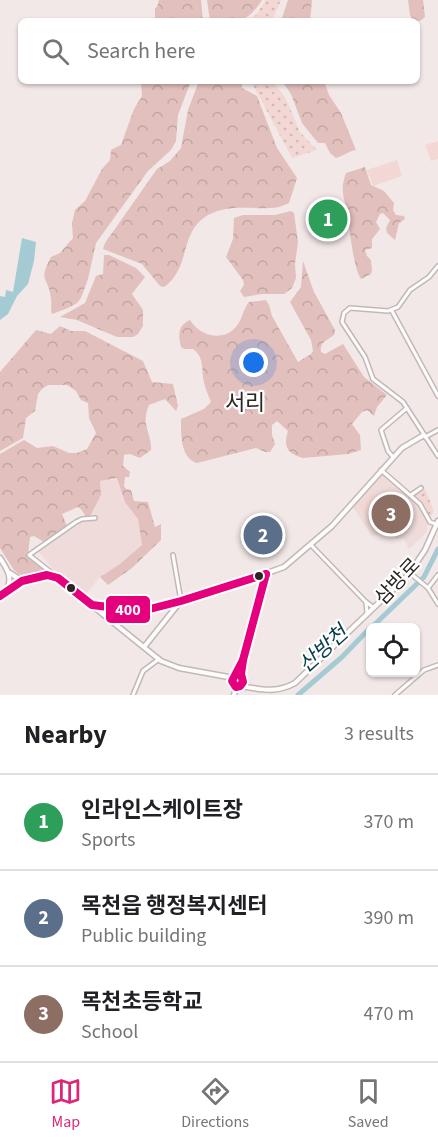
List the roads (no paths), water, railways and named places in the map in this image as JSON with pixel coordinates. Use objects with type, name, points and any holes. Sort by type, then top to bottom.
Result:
[{"type":"street","points":[[438,266],[429,277],[410,290],[398,307],[391,310],[350,308],[342,316],[342,322],[365,357],[372,378],[403,402],[438,456]]},
{"type":"street","points":[[391,310],[438,396]]},
{"type":"street","points":[[393,457],[388,451],[381,430],[407,408]]},
{"type":"street","points":[[92,605],[142,610],[181,601],[290,564],[332,526],[393,457],[408,444],[438,430]]},
{"type":"street","points":[[381,470],[420,504],[430,522],[437,522]]},
{"type":"street","points":[[411,495],[418,488]]},
{"type":"street","points":[[95,518],[76,522],[29,555],[159,659],[178,668],[215,673],[242,680],[259,690]]},
{"type":"street","name":"삼방로","points":[[236,690],[274,691],[294,683],[410,573],[425,550],[437,522]]},
{"type":"street","points":[[311,546],[374,608]]},
{"type":"street","points":[[144,648],[181,601],[173,555]]},
{"type":"street","points":[[0,558],[9,572],[22,582]]},
{"type":"street","points":[[6,592],[10,579],[9,572]]},
{"type":"street","points":[[410,573],[428,588],[438,604]]},
{"type":"street","points":[[236,690],[234,679],[243,660],[266,574]]},
{"type":"street","points":[[0,596],[22,582],[38,576],[47,575],[58,578]]},
{"type":"street","points":[[428,588],[438,575]]},
{"type":"street","points":[[366,602],[367,613]]},
{"type":"street","points":[[133,695],[143,671],[159,659]]},
{"type":"street","points":[[236,690],[242,680],[243,660]]},
{"type":"street","points":[[395,695],[424,670],[438,665]]},
{"type":"water","points":[[22,238],[36,242],[28,284],[17,296],[8,314],[0,320],[0,296],[5,297],[6,290],[13,292]]},
{"type":"waterway","name":"산방천","points":[[376,623],[424,577],[438,549]]},
{"type":"waterway","name":"산방천","points":[[298,695],[342,657],[366,632]]},
{"type":"place","name":"인라인스케이트장","points":[[328,219]]},
{"type":"place","name":"목천초등학교","points":[[391,514]]},
{"type":"place","name":"목천읍 행정복지센터","points":[[263,535]]},
{"type":"district","name":"서리","points":[[245,402]]}]
